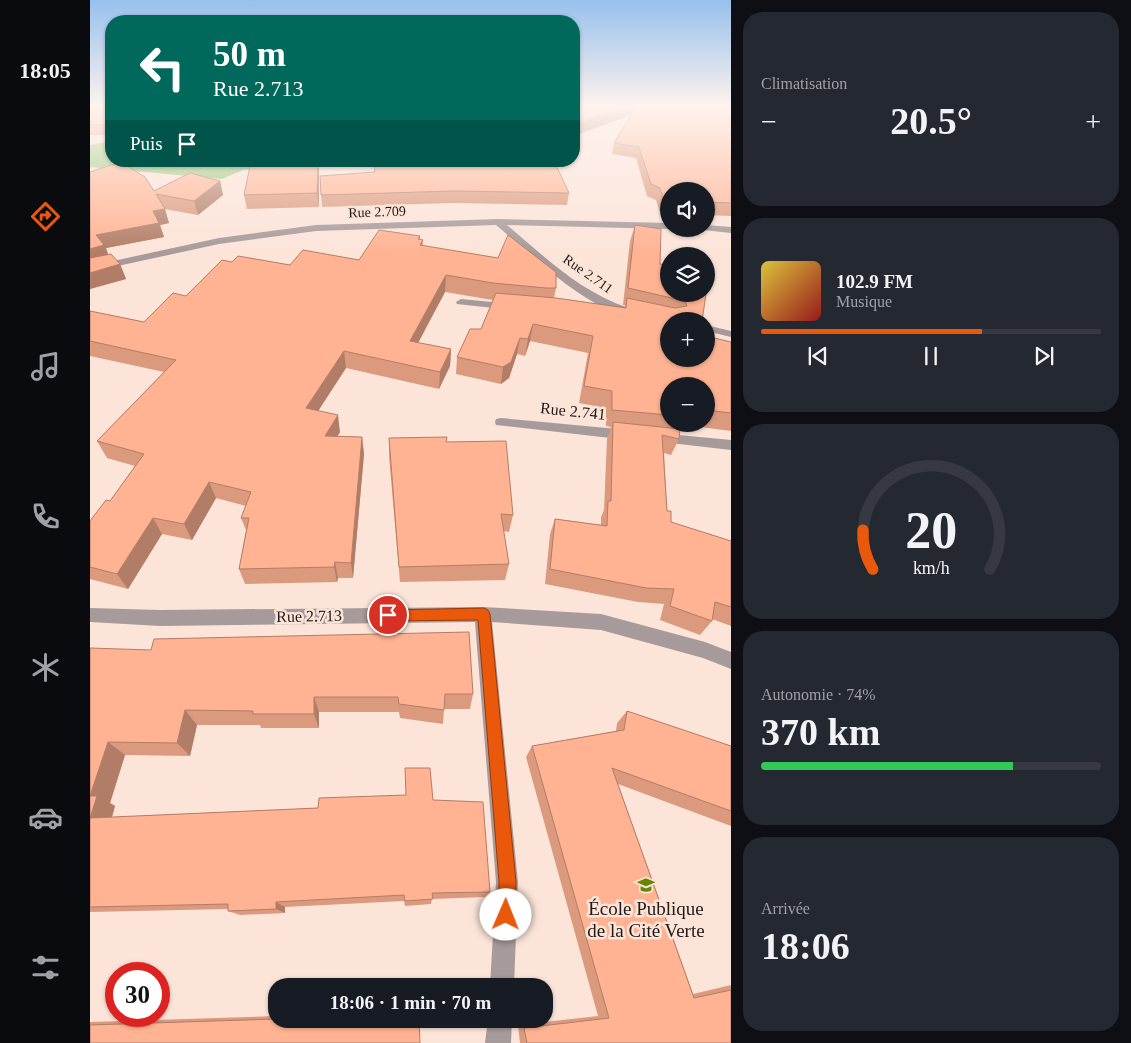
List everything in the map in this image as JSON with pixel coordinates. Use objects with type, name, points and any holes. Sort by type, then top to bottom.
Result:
[{"type":"street","name":"Rue 2.709","points":[[90,269],[218,241],[316,228],[498,222],[660,226]]},
{"type":"street","name":"Rue 2.711","points":[[498,222],[571,282],[608,306],[636,313]]},
{"type":"street","points":[[715,229],[731,230]]},
{"type":"street","points":[[461,302],[525,308]]},
{"type":"street","points":[[590,308],[608,306]]},
{"type":"street","points":[[715,330],[731,334]]},
{"type":"street","name":"Rue 2.741","points":[[502,422],[731,445]]},
{"type":"street","points":[[484,614],[507,882],[502,978]]},
{"type":"street","name":"Rue 2.713","points":[[90,615],[160,618],[484,614],[601,622],[705,650],[731,661]]},
{"type":"street","points":[[498,1043],[499,1028]]},
{"type":"green space","points":[[90,156],[105,156],[105,167],[275,167],[243,170],[222,179],[90,167]]},
{"type":"building","points":[[642,156],[731,156],[731,203],[715,202],[715,182],[660,182],[660,188],[651,184]]},
{"type":"building","points":[[105,167],[129,167],[145,177],[154,191],[190,173],[220,181],[194,201],[156,194],[165,209],[153,211],[159,223],[96,235],[104,245],[90,249],[90,172]]},
{"type":"building","points":[[250,167],[318,167],[317,193],[244,195]]},
{"type":"building","points":[[375,167],[557,167],[569,193],[454,191],[321,195],[320,176],[375,172]]},
{"type":"building","points":[[635,225],[660,229],[660,295],[628,288]]},
{"type":"building","points":[[379,230],[420,236],[418,239],[423,240],[420,245],[498,258],[508,235],[556,272],[556,288],[493,283],[446,275],[410,341],[451,349],[440,372],[344,351],[306,408],[338,415],[325,436],[362,437],[351,563],[335,562],[334,567],[239,569],[249,518],[241,518],[251,492],[209,482],[184,524],[153,518],[117,574],[90,567],[90,521],[106,500],[110,501],[144,454],[97,441],[176,360],[90,341],[90,311],[144,322],[173,293],[186,296],[222,260],[232,262],[238,256],[290,265],[303,250],[359,260]]},
{"type":"building","points":[[111,254],[120,264],[90,273],[90,258]]},
{"type":"building","points":[[496,293],[556,298],[626,308],[627,298],[675,308],[687,306],[685,302],[705,302],[703,312],[660,312],[660,367],[715,367],[715,338],[731,342],[731,413],[715,411],[715,377],[660,377],[660,414],[612,410],[612,391],[584,386],[593,336],[533,324],[528,339],[520,338],[511,362],[503,367],[457,357],[470,329],[481,329]]},
{"type":"building","points":[[613,422],[660,427],[660,432],[680,432],[679,439],[662,435],[667,511],[671,511],[671,522],[731,541],[731,607],[715,602],[712,621],[670,606],[674,589],[646,588],[550,569],[555,519],[607,526],[608,501],[611,501]]},
{"type":"building","points":[[447,437],[446,442],[506,441],[513,515],[501,514],[509,564],[399,567],[389,438]]},
{"type":"building","points":[[469,632],[473,694],[445,694],[444,710],[399,704],[398,697],[314,697],[314,714],[253,714],[253,711],[185,710],[177,743],[108,742],[90,796],[90,648],[151,650],[154,639]]},
{"type":"building","name":"École Publique de la Cité Verte","points":[[627,711],[731,746],[731,811],[612,768],[694,998],[731,990],[731,1043],[527,1043],[524,1028],[553,1028],[553,1025],[609,1018],[532,746],[624,730]]},
{"type":"building","points":[[405,768],[430,768],[433,800],[483,802],[490,892],[432,893],[433,899],[405,901],[404,895],[276,902],[276,909],[228,911],[228,904],[90,907],[90,818],[318,808],[319,798],[406,795]]},
{"type":"building","points":[[90,796],[97,796],[90,818]]},
{"type":"building","points":[[268,1019],[268,1028],[419,1028],[420,1043],[90,1043],[90,1025],[105,1025],[105,1027],[170,1027],[170,1022]]},
{"type":"place","name":"École Publique de la Cité Verte","points":[[646,885]]},
{"type":"route","points":[[388,615],[484,614],[507,882],[506,915]]}]
